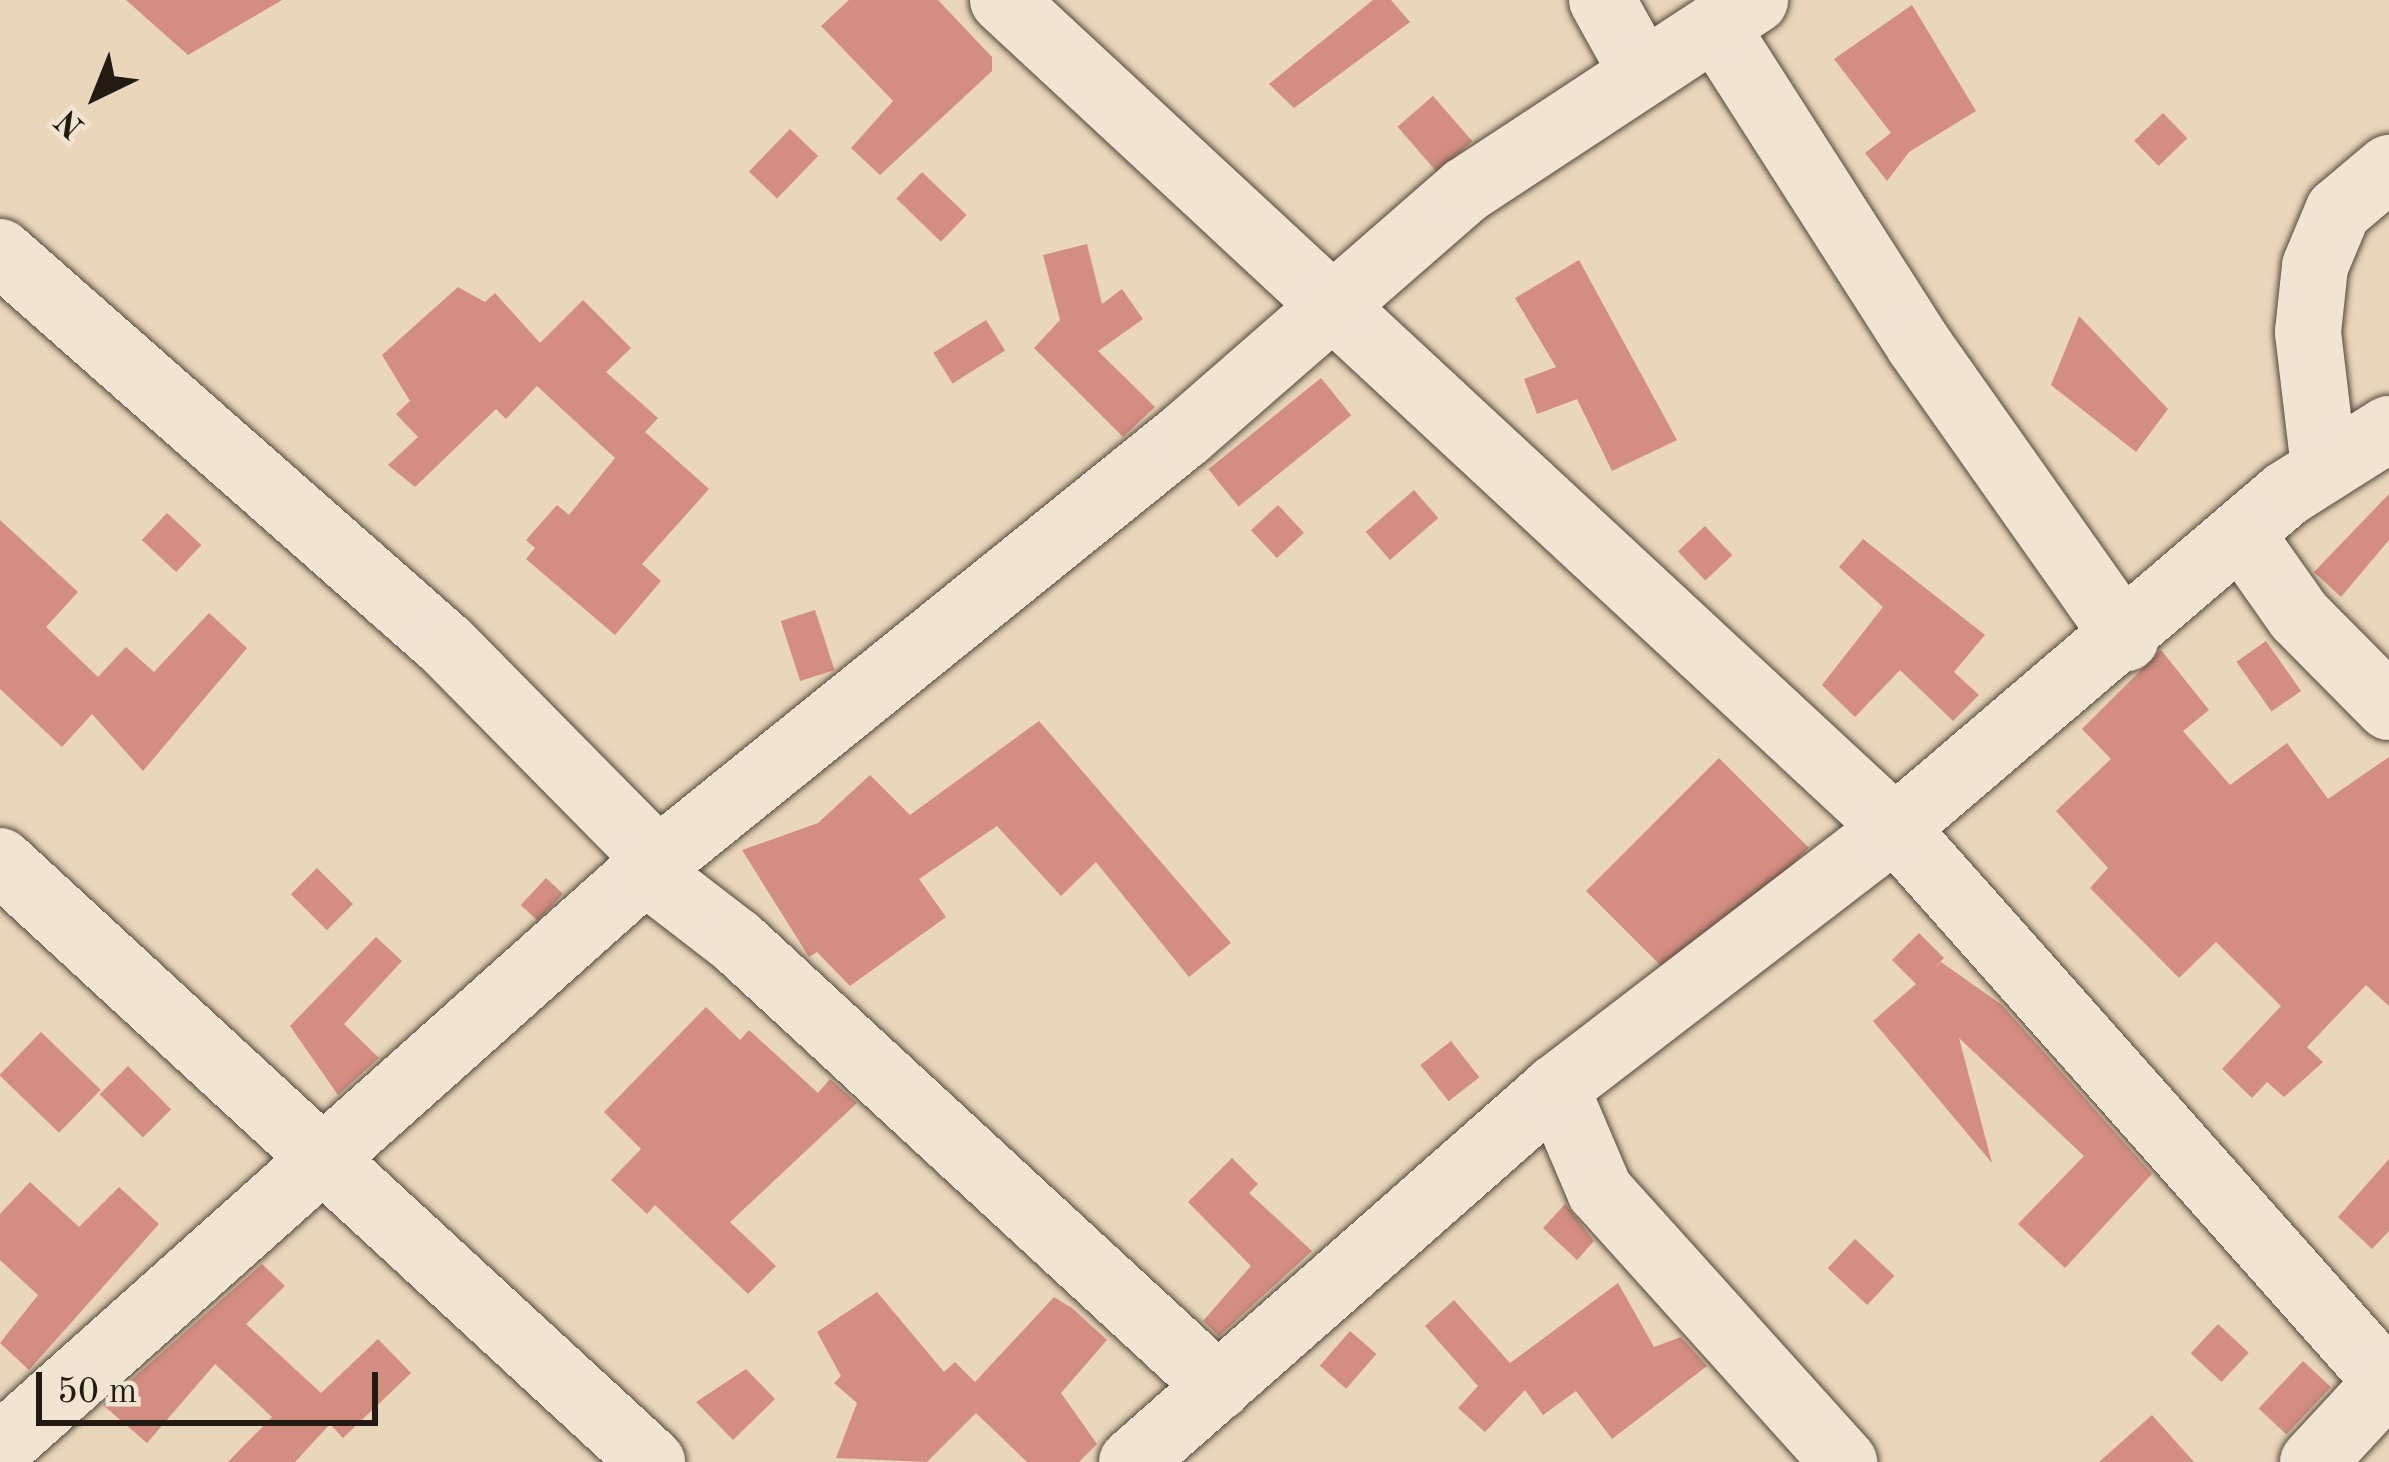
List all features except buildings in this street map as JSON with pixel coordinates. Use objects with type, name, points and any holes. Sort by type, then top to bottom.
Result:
[{"type":"street","points":[[1003,0],[1895,828],[2388,1382],[2313,1462]]},
{"type":"street","points":[[1602,0],[1642,72]]},
{"type":"street","points":[[0,1447],[328,1163],[651,865],[1466,190],[1736,14],[1919,345],[2126,638]]},
{"type":"street","points":[[2324,467],[2308,332],[2315,266],[2338,211],[2389,168]]},
{"type":"street","points":[[0,252],[446,645],[651,865],[1219,1387]]},
{"type":"street","points":[[1132,1462],[1556,1088],[1895,828],[2324,467],[2389,429]]},
{"type":"street","points":[[2244,538],[2299,616],[2389,707]]},
{"type":"street","points":[[0,861],[652,1462]]},
{"type":"street","points":[[1556,1088],[1600,1190],[1844,1462]]}]
